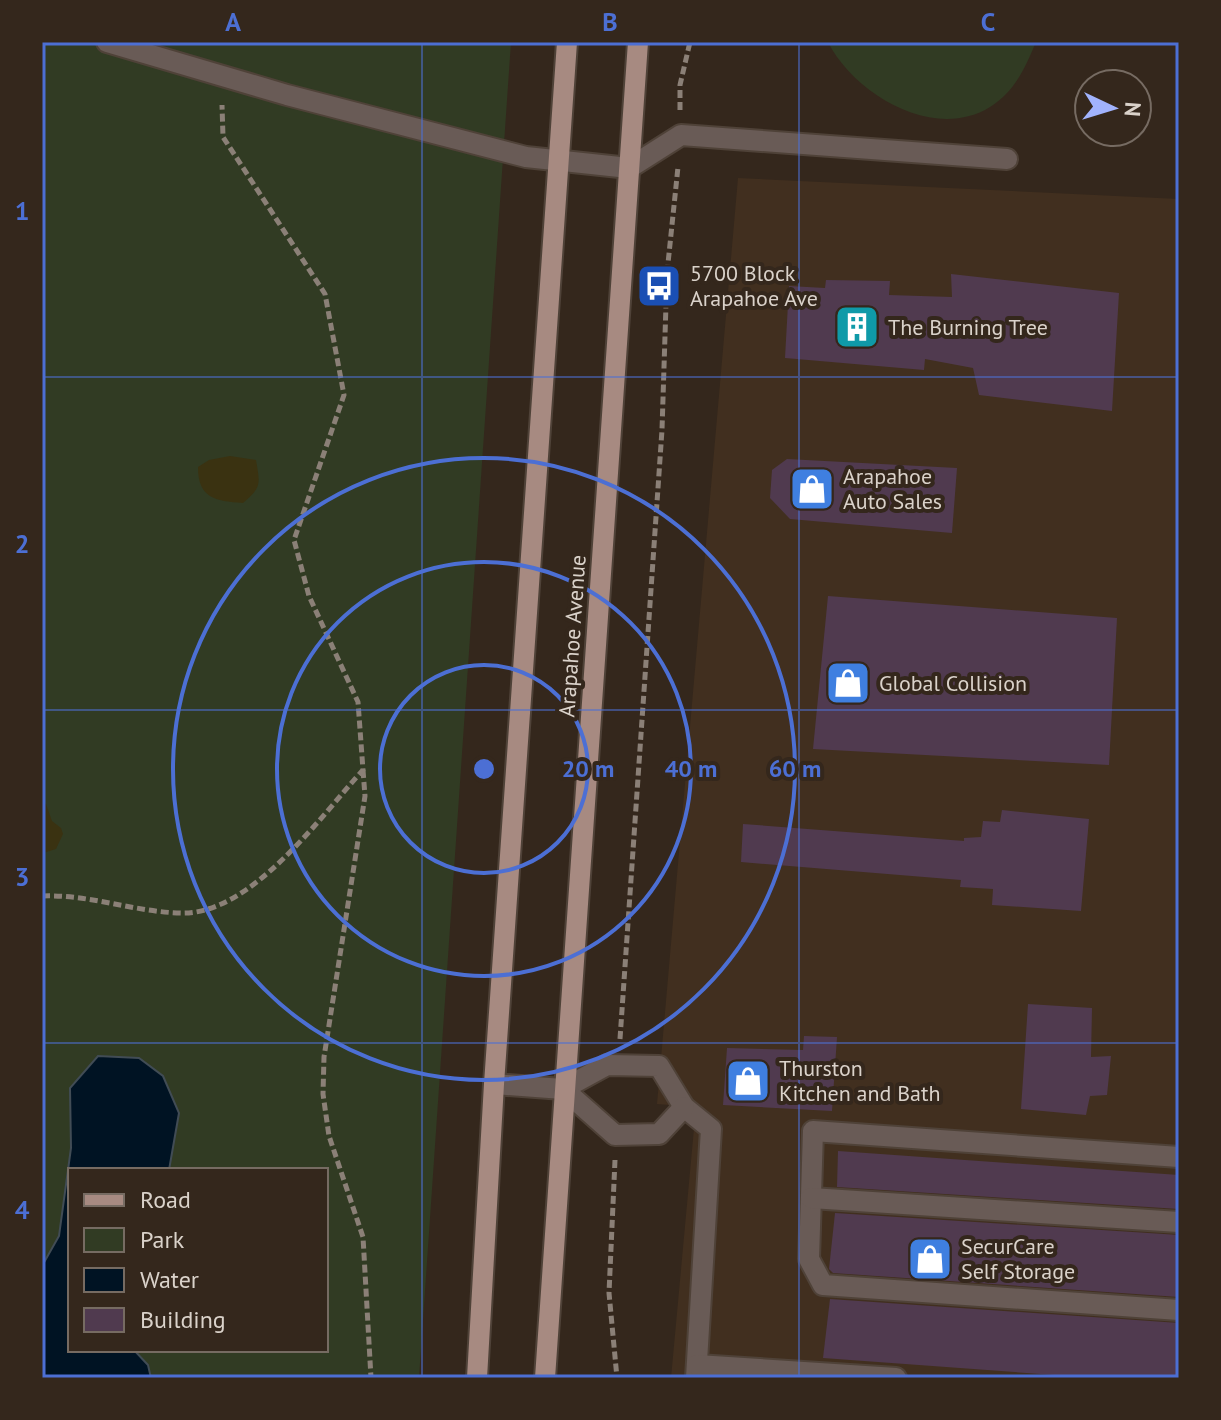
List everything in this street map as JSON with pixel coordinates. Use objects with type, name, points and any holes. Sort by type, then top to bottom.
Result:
[{"type":"main road","name":"Arapahoe Avenue","points":[[477,1378],[494,1084],[567,42]]},
{"type":"main road","name":"Arapahoe Avenue","points":[[545,1378],[638,42]]},
{"type":"lane","points":[[107,42],[287,95],[526,157],[629,168],[681,135],[1007,159]]},
{"type":"lane","points":[[494,1084],[563,1089],[607,1065],[659,1066],[684,1107],[711,1129],[697,1371],[896,1378]]},
{"type":"lane","points":[[563,1089],[615,1135],[659,1134],[684,1107]]},
{"type":"lane","points":[[1179,1157],[813,1131],[809,1259],[823,1285],[1179,1310]]},
{"type":"lane","points":[[811,1198],[1179,1222]]},
{"type":"path","points":[[626,1064],[619,1033],[654,574],[667,273],[681,135],[680,85],[690,42]]},
{"type":"path","points":[[221,74],[223,137],[325,294],[344,395],[294,540],[309,596],[358,702],[365,796],[324,1057],[323,1094],[329,1136],[363,1237],[371,1378]]},
{"type":"path","points":[[42,896],[69,895],[183,913],[213,907],[241,895],[267,875],[363,770]]},
{"type":"path","points":[[615,1135],[616,1181],[609,1293],[617,1378]]},
{"type":"shaded area","points":[[738,178],[1179,199],[1179,1378],[671,1378],[696,1107],[657,1104]]},
{"type":"green space","points":[[42,42],[511,42],[419,1378],[42,1378]]},
{"type":"green space","points":[[828,42],[1036,42],[1018,78],[999,101],[968,116],[945,119],[921,116],[876,95],[856,79]]},
{"type":"sand","points":[[230,456],[256,460],[258,484],[254,493],[243,503],[216,499],[201,485],[198,467],[209,460]]},
{"type":"sand","points":[[42,802],[63,834],[56,849],[43,853]]},
{"type":"water","points":[[98,1056],[139,1058],[163,1076],[179,1113],[169,1168],[68,1168],[70,1088]]},
{"type":"water","points":[[68,1170],[68,1352],[136,1352],[148,1365],[151,1378],[42,1378],[42,1266],[59,1236]]},
{"type":"building","points":[[951,274],[1119,293],[1112,411],[979,395],[973,368],[925,359],[924,370],[785,358],[789,286],[825,288],[826,280],[890,281],[889,295],[952,297]]},
{"type":"building","points":[[787,459],[957,468],[952,533],[790,519],[770,498],[772,470]]},
{"type":"building","points":[[828,596],[1117,618],[1109,765],[813,749]]},
{"type":"building","points":[[1002,810],[1089,819],[1081,911],[992,905],[993,889],[960,887],[961,880],[741,862],[743,824],[964,841],[964,838],[981,837],[983,821],[1000,822]]},
{"type":"building","points":[[1028,1004],[1092,1008],[1091,1057],[1111,1056],[1107,1095],[1090,1096],[1086,1115],[1021,1109]]},
{"type":"building","points":[[804,1036],[837,1037],[832,1111],[723,1105],[727,1048],[803,1050]]},
{"type":"building","points":[[838,1151],[1179,1175],[1179,1209],[837,1187]]},
{"type":"building","points":[[835,1213],[1179,1235],[1179,1297],[833,1273],[829,1269]]},
{"type":"building","points":[[830,1299],[1179,1323],[1179,1378],[1095,1378],[823,1358]]},
{"type":"place","name":"5700 Block Arapahoe Ave","points":[[659,286]]},
{"type":"place","name":"The Burning Tree","points":[[857,327]]},
{"type":"place","name":"Arapahoe Auto Sales","points":[[812,489]]},
{"type":"place","name":"Global Collision","points":[[848,683]]},
{"type":"place","name":"Thurston Kitchen and Bath","points":[[748,1081]]},
{"type":"place","name":"SecurCare Self Storage","points":[[930,1259]]}]
